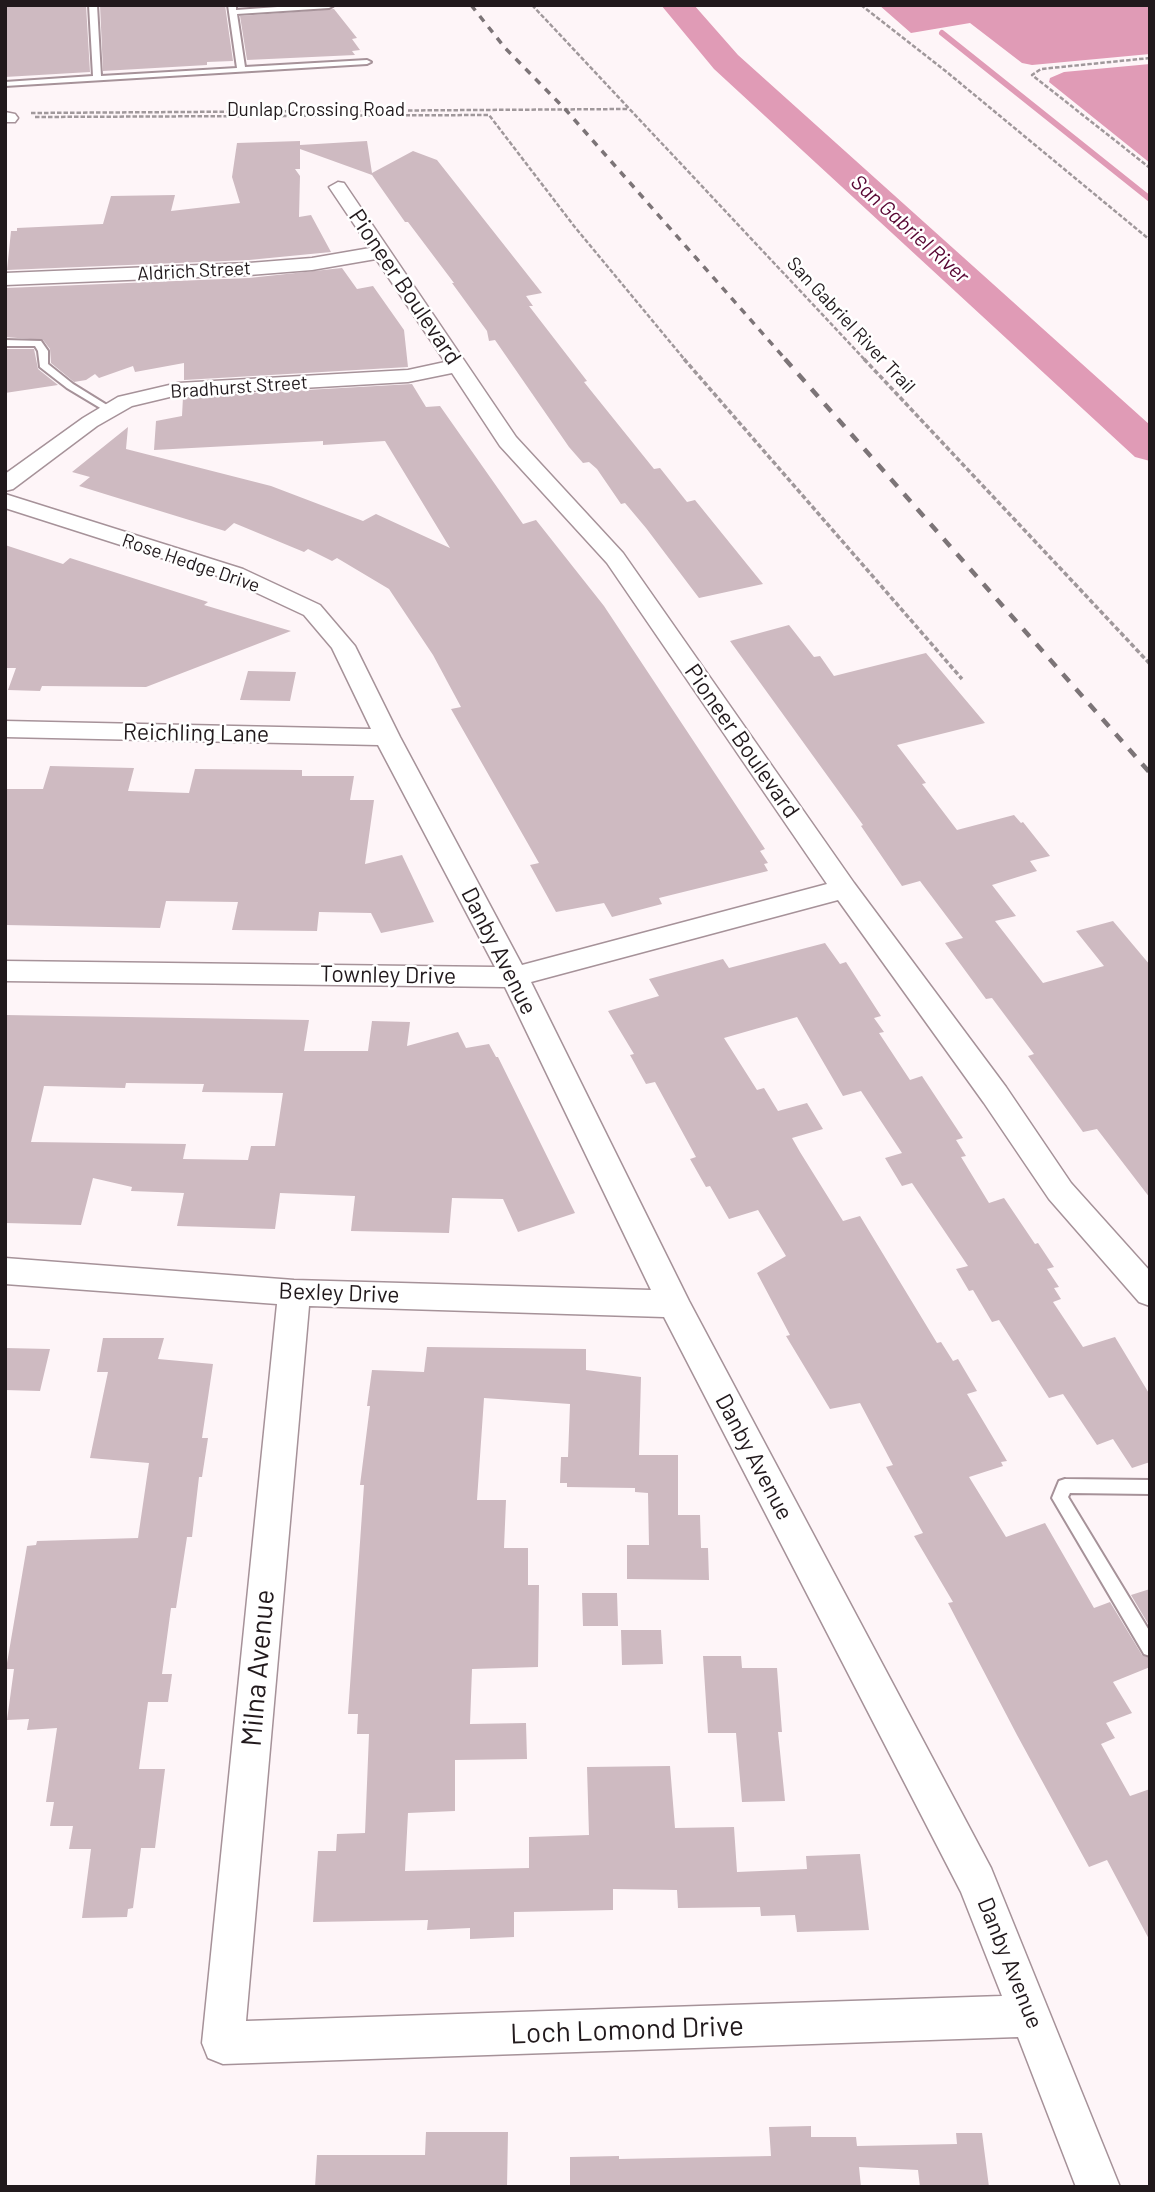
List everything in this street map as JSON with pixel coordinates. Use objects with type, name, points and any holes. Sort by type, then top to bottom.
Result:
[{"type":"street","name":"Pioneer Boulevard","points":[[338,187],[508,441],[615,558],[844,889],[995,1095],[1060,1191],[1150,1293]]},
{"type":"street","name":"Aldrich Street","points":[[5,279],[249,269],[313,264],[381,252]]},
{"type":"street","name":"Bradhurst Street","points":[[5,484],[125,401],[178,389],[408,376],[457,366]]},
{"type":"street","name":"Rose Hedge Drive","points":[[5,501],[235,574],[312,610],[343,646],[387,737]]},
{"type":"street","name":"Reichling Lane","points":[[5,729],[387,737]]},
{"type":"street","name":"Danby Avenue","points":[[387,737],[514,977],[674,1304],[977,1882],[1098,2187]]},
{"type":"street","name":"Townley Drive","points":[[5,971],[514,977],[844,889]]},
{"type":"street","name":"Bexley Drive","points":[[5,1271],[294,1293],[674,1304]]},
{"type":"street","name":"Milna Avenue","points":[[223,2043],[294,1293]]},
{"type":"street","name":"Loch Lomond Drive","points":[[223,2043],[1032,2017]]},
{"type":"lane","points":[[93,5],[97,78]]},
{"type":"lane","points":[[241,69],[232,9],[329,6]]},
{"type":"lane","points":[[5,84],[366,62]]},
{"type":"lane","points":[[5,342],[38,343],[43,351],[43,365],[69,386],[110,410]]},
{"type":"lane","points":[[1150,1487],[1065,1486],[1060,1498],[1150,1648]]},
{"type":"path","name":"San Gabriel River Trail","points":[[531,5],[1150,664]]},
{"type":"path","points":[[861,5],[948,72],[1150,240]]},
{"type":"path","points":[[1150,58],[1041,69],[1032,75],[1150,168]]},
{"type":"path","name":"Dunlap Crossing Road","points":[[7,118],[28,113],[627,109]]},
{"type":"path","points":[[7,118],[489,115],[574,226],[728,412],[962,680]]},
{"type":"shaded area","points":[[879,5],[1150,5],[1150,54],[1032,65],[1022,63],[970,23],[911,33]]},
{"type":"shaded area","points":[[1150,64],[1150,163],[1049,82],[1050,78],[1064,72]]},
{"type":"building","points":[[5,5],[86,5],[90,72],[5,77]]},
{"type":"building","points":[[100,5],[225,5],[233,61],[103,71]]},
{"type":"building","points":[[334,9],[357,38],[352,39],[360,50],[352,51],[355,55],[247,60],[240,16]]},
{"type":"building","points":[[300,141],[300,145],[367,141],[372,173],[413,151],[437,160],[542,293],[526,296],[533,306],[529,306],[587,381],[584,382],[654,469],[660,468],[687,502],[695,500],[763,584],[699,598],[646,528],[625,503],[621,504],[597,469],[589,462],[583,463],[569,447],[495,340],[489,341],[487,331],[454,283],[408,222],[405,222],[372,175],[300,149],[300,169],[295,169],[300,176],[299,217],[311,215],[331,252],[249,260],[7,270],[11,231],[17,231],[17,228],[103,224],[111,196],[175,195],[171,211],[240,203],[232,177],[237,143]]},
{"type":"building","points":[[342,268],[357,289],[373,286],[404,330],[408,367],[184,380],[184,363],[135,372],[133,366],[99,378],[95,374],[86,380],[74,382],[51,363],[50,349],[43,340],[5,337],[6,288],[249,278]]},
{"type":"building","points":[[5,349],[34,349],[38,369],[58,385],[5,393]]},
{"type":"building","points":[[412,384],[426,407],[440,406],[523,524],[536,520],[604,606],[765,849],[760,851],[768,863],[764,864],[768,871],[659,898],[662,904],[612,917],[604,903],[556,912],[530,865],[539,863],[451,709],[461,707],[433,655],[389,589],[337,558],[332,561],[308,549],[304,552],[234,523],[225,531],[79,486],[90,477],[72,472],[128,427],[126,449],[271,486],[363,521],[376,514],[450,548],[385,441],[323,445],[323,441],[154,450],[156,421],[182,416],[183,397]]},
{"type":"building","points":[[5,545],[63,564],[70,558],[208,602],[204,605],[291,631],[146,687],[42,686],[40,691],[8,690],[16,668],[5,668]]},
{"type":"building","points":[[789,625],[814,657],[820,656],[834,676],[926,653],[985,723],[897,745],[957,830],[1014,815],[1023,822],[1050,856],[1030,861],[1037,871],[992,885],[1016,916],[995,921],[1043,983],[1104,966],[1076,931],[1113,921],[1150,965],[1150,1198],[1097,1129],[1083,1132],[1028,1056],[1034,1054],[992,998],[986,999],[945,943],[963,938],[920,881],[902,886],[861,826],[863,825],[730,641]]},
{"type":"building","points":[[248,671],[296,672],[290,701],[240,700]]},
{"type":"building","points":[[50,766],[134,768],[128,791],[189,793],[195,769],[302,770],[302,776],[354,776],[350,800],[374,800],[365,864],[402,855],[434,922],[381,933],[371,913],[319,912],[317,931],[232,930],[238,902],[166,901],[160,928],[5,925],[5,789],[43,789]]},
{"type":"building","points":[[825,943],[840,964],[846,962],[881,1016],[874,1018],[884,1032],[879,1033],[910,1080],[922,1076],[963,1138],[956,1140],[966,1156],[961,1157],[989,1203],[1004,1198],[1054,1267],[1047,1269],[1059,1287],[1054,1288],[1061,1299],[1053,1302],[1083,1347],[1115,1337],[1150,1395],[1150,1462],[1132,1468],[1113,1439],[1097,1445],[1063,1394],[1049,1398],[999,1320],[992,1322],[973,1290],[969,1291],[956,1269],[968,1266],[912,1183],[902,1186],[885,1158],[902,1153],[861,1091],[843,1096],[797,1017],[724,1038],[757,1090],[764,1088],[778,1111],[807,1103],[823,1129],[792,1138],[800,1152],[843,1221],[860,1216],[937,1343],[941,1342],[953,1361],[958,1359],[977,1391],[967,1394],[1007,1461],[1001,1462],[1003,1466],[969,1477],[1006,1537],[1045,1523],[1094,1608],[1110,1602],[1142,1655],[1150,1658],[1150,1667],[1113,1682],[1132,1713],[1106,1723],[1115,1738],[1101,1744],[1130,1796],[1150,1789],[1150,1941],[1107,1860],[1089,1867],[1017,1735],[948,1603],[953,1602],[914,1536],[923,1533],[886,1467],[893,1465],[860,1403],[830,1409],[786,1336],[790,1335],[757,1273],[786,1256],[758,1210],[729,1219],[690,1159],[696,1157],[655,1082],[646,1084],[630,1055],[634,1054],[608,1011],[659,996],[649,979],[723,959],[729,968]]},
{"type":"building","points":[[5,1015],[309,1020],[304,1051],[368,1051],[372,1021],[410,1022],[407,1046],[458,1032],[466,1048],[489,1044],[498,1057],[575,1213],[518,1232],[503,1199],[452,1198],[449,1233],[351,1231],[355,1196],[280,1193],[275,1229],[177,1226],[184,1193],[131,1191],[132,1187],[93,1178],[81,1225],[5,1223]],"holes":[[[126,1083],[204,1084],[202,1092],[283,1093],[275,1146],[251,1146],[248,1160],[183,1159],[186,1144],[31,1142],[44,1086],[125,1088]]]},
{"type":"building","points":[[103,1338],[164,1338],[158,1359],[213,1364],[202,1438],[208,1438],[202,1477],[199,1477],[192,1537],[187,1537],[176,1608],[171,1608],[162,1674],[172,1674],[168,1702],[148,1702],[139,1769],[165,1769],[155,1848],[141,1848],[133,1908],[128,1909],[127,1917],[82,1918],[91,1849],[69,1849],[73,1826],[50,1826],[54,1802],[46,1802],[57,1728],[27,1730],[29,1719],[7,1720],[14,1669],[6,1669],[27,1546],[36,1545],[37,1541],[138,1538],[149,1463],[90,1458],[108,1372],[97,1372]]},
{"type":"building","points":[[427,1347],[586,1349],[586,1370],[641,1377],[639,1455],[678,1455],[678,1515],[700,1515],[701,1548],[708,1548],[709,1580],[627,1579],[627,1545],[649,1545],[648,1493],[635,1492],[635,1488],[567,1487],[567,1483],[560,1483],[561,1457],[568,1457],[570,1404],[484,1398],[477,1500],[506,1500],[504,1548],[528,1548],[528,1585],[539,1585],[538,1667],[472,1669],[470,1724],[526,1723],[527,1759],[455,1760],[455,1811],[408,1813],[405,1871],[529,1868],[529,1837],[589,1835],[587,1767],[670,1766],[675,1828],[734,1827],[737,1872],[807,1869],[806,1856],[860,1854],[869,1930],[797,1932],[795,1915],[761,1916],[760,1907],[678,1908],[677,1890],[613,1889],[613,1910],[514,1912],[514,1937],[470,1939],[470,1928],[427,1930],[428,1920],[313,1922],[318,1851],[336,1851],[337,1834],[365,1833],[369,1734],[357,1734],[358,1714],[348,1714],[364,1485],[360,1485],[372,1370],[424,1372]]},
{"type":"building","points":[[5,1348],[50,1349],[40,1391],[5,1390]]},
{"type":"building","points":[[1150,1589],[1150,1627],[1131,1595]]},
{"type":"building","points":[[582,1593],[617,1593],[618,1626],[583,1626]]},
{"type":"building","points":[[621,1630],[661,1630],[663,1664],[622,1665]]},
{"type":"building","points":[[703,1656],[741,1656],[742,1668],[777,1668],[782,1732],[778,1732],[785,1801],[742,1802],[736,1733],[708,1733]]},
{"type":"building","points":[[811,2126],[811,2137],[856,2137],[857,2146],[957,2144],[956,2133],[982,2133],[989,2187],[920,2187],[918,2170],[859,2167],[861,2187],[570,2187],[570,2157],[619,2156],[619,2159],[771,2156],[769,2127]]},
{"type":"building","points":[[426,2132],[508,2132],[507,2187],[315,2187],[317,2155],[425,2155]]},
{"type":"waterway","name":"San Gabriel River","points":[[677,5],[726,62],[1150,448]]},
{"type":"waterway","points":[[942,33],[1150,199]]},
{"type":"railway","points":[[471,5],[505,48],[565,109],[786,360]]},
{"type":"railway","points":[[785,359],[1150,773]]}]
